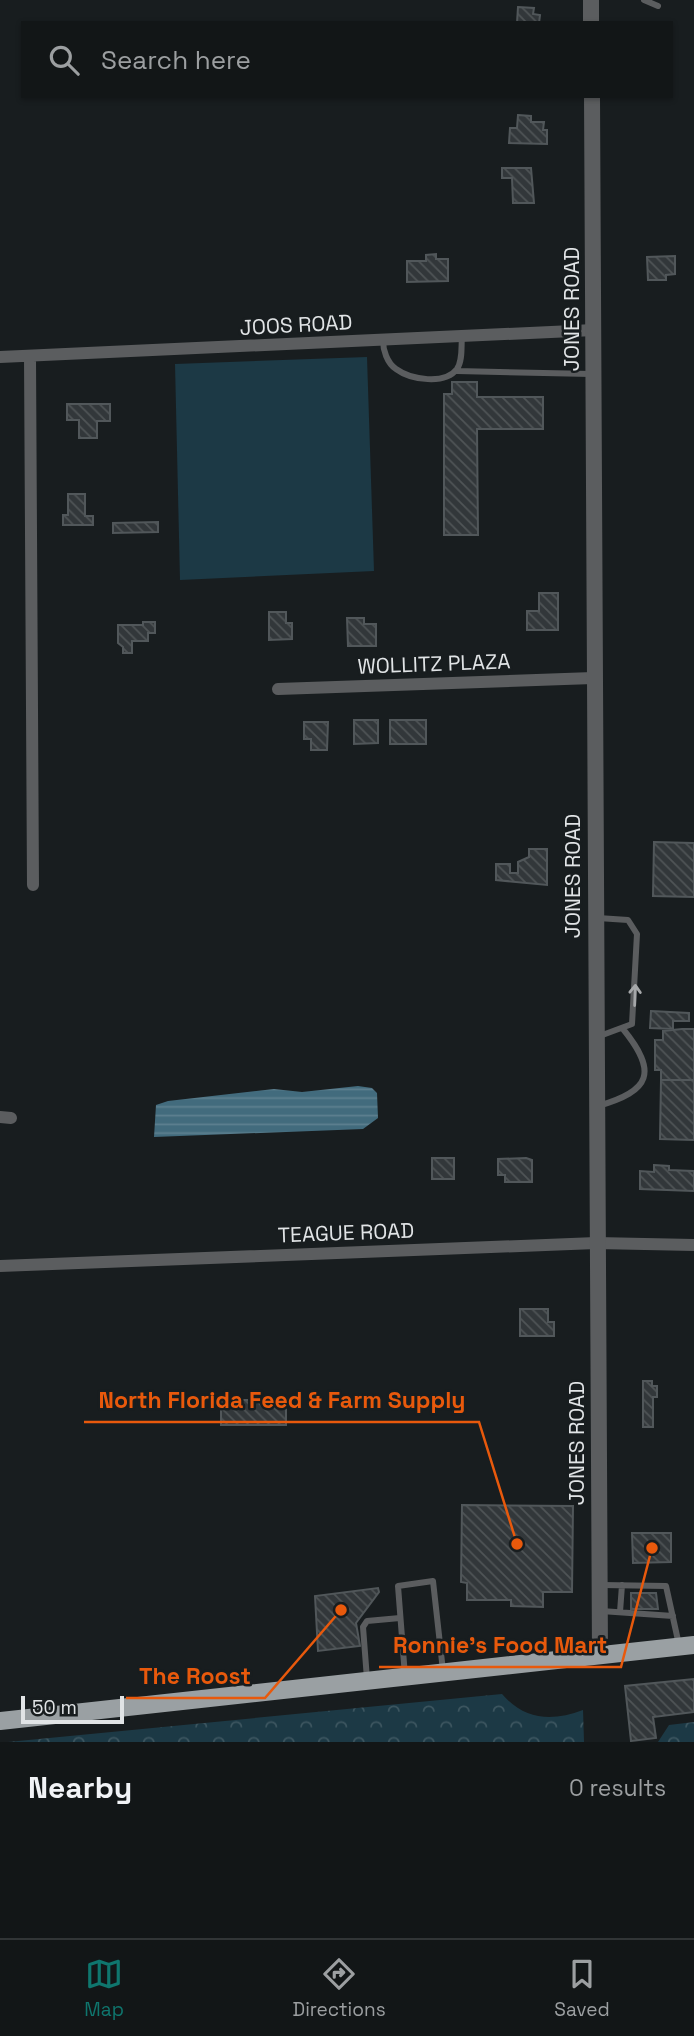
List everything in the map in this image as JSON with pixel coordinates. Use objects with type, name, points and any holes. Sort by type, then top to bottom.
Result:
[{"type":"main road","points":[[0,1721],[687,1646]]},
{"type":"street","points":[[591,0],[591,21]]},
{"type":"street","name":"JONES ROAD","points":[[592,98],[594,918],[600,1656]]},
{"type":"street","name":"JOOS ROAD","points":[[0,357],[594,330]]},
{"type":"street","points":[[30,356],[33,885]]},
{"type":"street","name":"WOLLITZ PLAZA","points":[[278,689],[593,678]]},
{"type":"street","name":"TEAGUE ROAD","points":[[0,1266],[596,1242],[694,1245]]},
{"type":"lane","points":[[644,0],[658,6]]},
{"type":"lane","points":[[457,370],[461,361],[462,336]]},
{"type":"lane","points":[[383,340],[384,352],[395,369],[427,379],[442,379],[457,370],[593,374]]},
{"type":"lane","points":[[594,918],[628,920],[637,934],[632,1024],[595,1037]]},
{"type":"lane","points":[[595,1107],[622,1099],[642,1084],[647,1070],[644,1058],[623,1029]]},
{"type":"lane","points":[[405,1677],[398,1586],[433,1581],[443,1673]]},
{"type":"lane","points":[[599,1585],[666,1586],[673,1616],[687,1646]]},
{"type":"lane","points":[[621,1612],[622,1585]]},
{"type":"lane","points":[[599,1611],[673,1616]]},
{"type":"lane","points":[[367,1681],[363,1627],[368,1621],[400,1618]]},
{"type":"green space","points":[[367,357],[374,571],[180,580],[175,364]]},
{"type":"green space","points":[[502,1694],[520,1709],[539,1716],[560,1716],[583,1710],[584,1742],[8,1742]]},
{"type":"green space","points":[[694,1722],[694,1742],[658,1742],[669,1725]]},
{"type":"shaded area","points":[[358,1086],[372,1088],[377,1093],[378,1118],[363,1129],[154,1137],[156,1105],[168,1101],[274,1089],[302,1092]]},
{"type":"building","points":[[518,7],[534,8],[533,14],[540,15],[539,21],[517,21]]},
{"type":"building","points":[[518,115],[531,116],[531,122],[544,122],[547,144],[509,143],[510,128],[517,128]]},
{"type":"building","points":[[502,168],[531,168],[534,203],[513,203],[512,178],[502,178]]},
{"type":"building","points":[[436,254],[436,259],[448,259],[448,281],[407,282],[407,261],[426,261],[426,255]]},
{"type":"building","points":[[675,256],[675,274],[666,275],[666,280],[648,280],[647,257]]},
{"type":"building","points":[[452,382],[477,382],[477,397],[543,397],[543,429],[477,429],[478,535],[444,535],[444,394],[452,394]]},
{"type":"building","points":[[67,404],[110,404],[110,421],[97,421],[97,438],[79,438],[79,420],[67,420]]},
{"type":"building","points":[[68,494],[85,494],[85,516],[93,516],[93,525],[63,525],[63,515],[68,515]]},
{"type":"building","points":[[158,522],[158,532],[113,533],[113,523]]},
{"type":"building","points":[[539,593],[558,593],[558,630],[527,630],[527,611],[539,611]]},
{"type":"building","points":[[269,612],[286,612],[286,623],[292,623],[292,639],[269,640]]},
{"type":"building","points":[[347,618],[364,618],[364,624],[376,624],[376,646],[348,646]]},
{"type":"building","points":[[143,622],[155,622],[155,633],[148,633],[148,641],[132,641],[132,653],[123,653],[123,647],[118,643],[118,625],[143,625]]},
{"type":"building","points":[[354,720],[378,720],[378,743],[354,744]]},
{"type":"building","points":[[390,720],[426,720],[426,744],[390,744]]},
{"type":"building","points":[[304,722],[328,722],[327,750],[311,750],[311,739],[304,739]]},
{"type":"building","points":[[654,842],[694,843],[694,897],[653,896]]},
{"type":"building","points":[[529,849],[547,849],[547,885],[496,880],[496,864],[510,864],[510,873],[518,873],[518,862],[529,857]]},
{"type":"building","points":[[651,1011],[689,1013],[689,1021],[673,1021],[673,1029],[650,1028]]},
{"type":"building","points":[[694,1029],[694,1080],[661,1080],[661,1070],[655,1070],[655,1040],[663,1040],[663,1031]]},
{"type":"building","points":[[661,1080],[694,1080],[694,1140],[660,1139]]},
{"type":"building","points":[[432,1158],[454,1158],[454,1179],[432,1179]]},
{"type":"building","points":[[498,1159],[532,1160],[532,1182],[505,1182],[505,1175],[498,1175]]},
{"type":"building","points":[[654,1165],[669,1166],[669,1170],[694,1171],[694,1191],[640,1189],[640,1171],[654,1172]]},
{"type":"building","points":[[520,1309],[548,1309],[548,1322],[554,1322],[554,1336],[520,1336]]},
{"type":"building","points":[[643,1381],[652,1381],[652,1386],[657,1386],[657,1397],[653,1397],[653,1427],[643,1427]]},
{"type":"building","points":[[221,1400],[286,1400],[286,1425],[221,1425]]},
{"type":"building","points":[[462,1505],[573,1506],[572,1592],[543,1592],[543,1607],[511,1606],[511,1600],[467,1600],[467,1583],[461,1582]]},
{"type":"building","points":[[632,1533],[671,1533],[671,1562],[633,1563]]},
{"type":"building","points":[[378,1588],[379,1592],[356,1623],[360,1646],[318,1651],[315,1596]]},
{"type":"building","points":[[631,1593],[656,1593],[658,1609],[631,1609]]},
{"type":"building","points":[[694,1679],[694,1712],[653,1717],[656,1738],[631,1741],[625,1686]]},
{"type":"place","name":"North Florida Feed & Farm Supply","points":[[517,1544]]},
{"type":"place","name":"Ronnie's Food Mart","points":[[652,1548]]},
{"type":"place","name":"The Roost","points":[[341,1610]]}]
